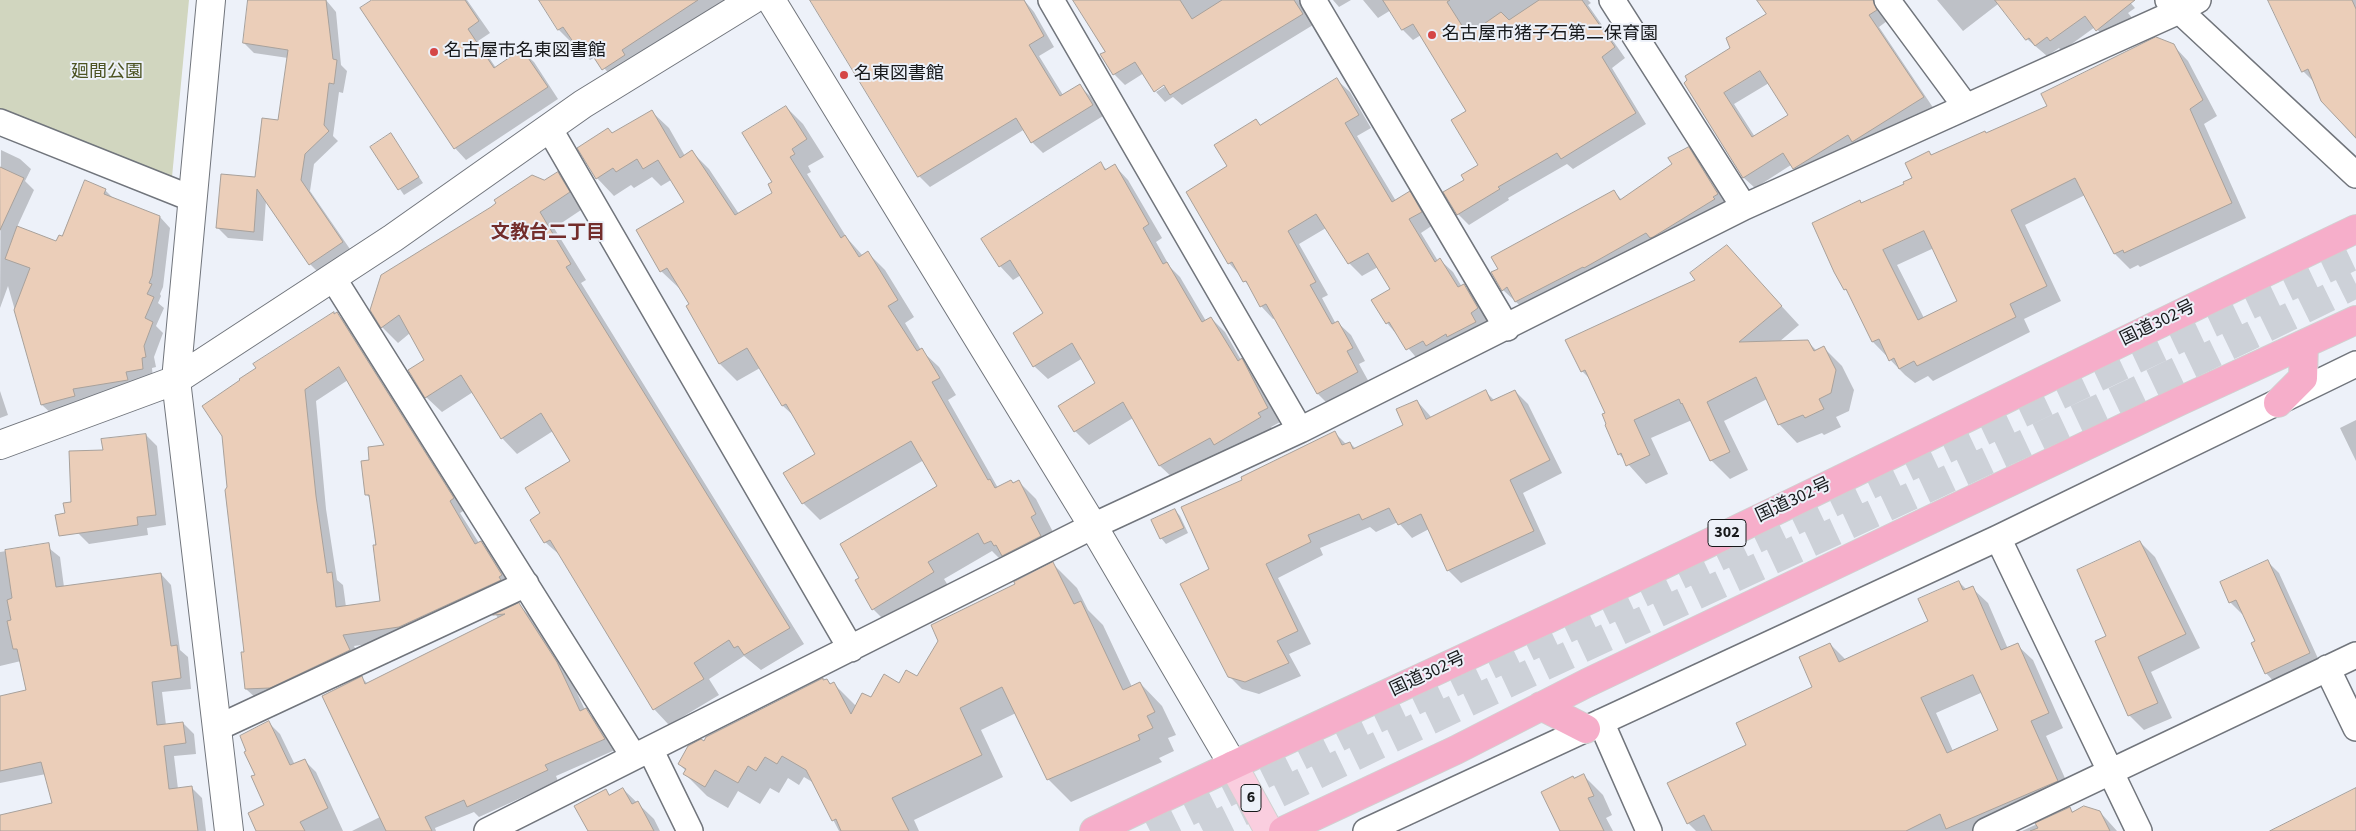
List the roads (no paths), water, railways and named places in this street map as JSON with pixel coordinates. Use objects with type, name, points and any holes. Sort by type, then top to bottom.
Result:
[{"type":"highway","name":"国道302号","points":[[1094,831],[1633,579],[1980,413],[2140,332],[2356,229]]},
{"type":"highway","points":[[1283,831],[1456,750],[1541,706],[2356,320]]},
{"type":"highway","points":[[2278,404],[2303,378],[2304,344]]},
{"type":"highway","points":[[1541,706],[1594,725]]},
{"type":"main road","name":"6","points":[[1233,765],[1269,831]]},
{"type":"street","points":[[211,0],[176,380],[230,831]]},
{"type":"street","points":[[0,445],[176,380],[333,278],[584,104],[752,0]]},
{"type":"street","points":[[771,0],[1093,526],[1233,765]]},
{"type":"street","points":[[1051,0],[1300,430]]},
{"type":"street","points":[[1313,0],[1507,328]]},
{"type":"street","points":[[1612,0],[1744,207]]},
{"type":"street","points":[[1887,0],[1966,107]]},
{"type":"street","points":[[486,831],[1093,526],[1300,430],[1507,328],[1744,207],[1966,107],[2182,4],[2356,174]]},
{"type":"street","points":[[0,122],[193,200]]},
{"type":"street","points":[[549,128],[851,649]]},
{"type":"street","points":[[333,278],[526,584],[642,753],[690,831]]},
{"type":"street","points":[[1366,831],[1998,538],[2278,404],[2356,364]]},
{"type":"street","points":[[1998,538],[2112,770],[2139,831]]},
{"type":"street","points":[[217,728],[526,584]]},
{"type":"street","points":[[1986,831],[2356,655]]},
{"type":"street","points":[[2327,668],[2356,728]]},
{"type":"street","points":[[1594,725],[1649,831]]},
{"type":"tunnel","points":[[1150,831],[1350,732],[2356,255]]},
{"type":"tunnel","points":[[1203,831],[1490,692],[2069,422],[2356,284]]},
{"type":"place","name":"名古屋市猪子石第二保育園","points":[[1432,35]]},
{"type":"place","name":"名古屋市名東図書館","points":[[434,52]]},
{"type":"place","name":"名東図書館","points":[[844,75]]},
{"type":"district","name":"文教台二丁目","points":[[548,234]]},
{"type":"park label","name":"廻間公園","points":[[107,73]]}]
